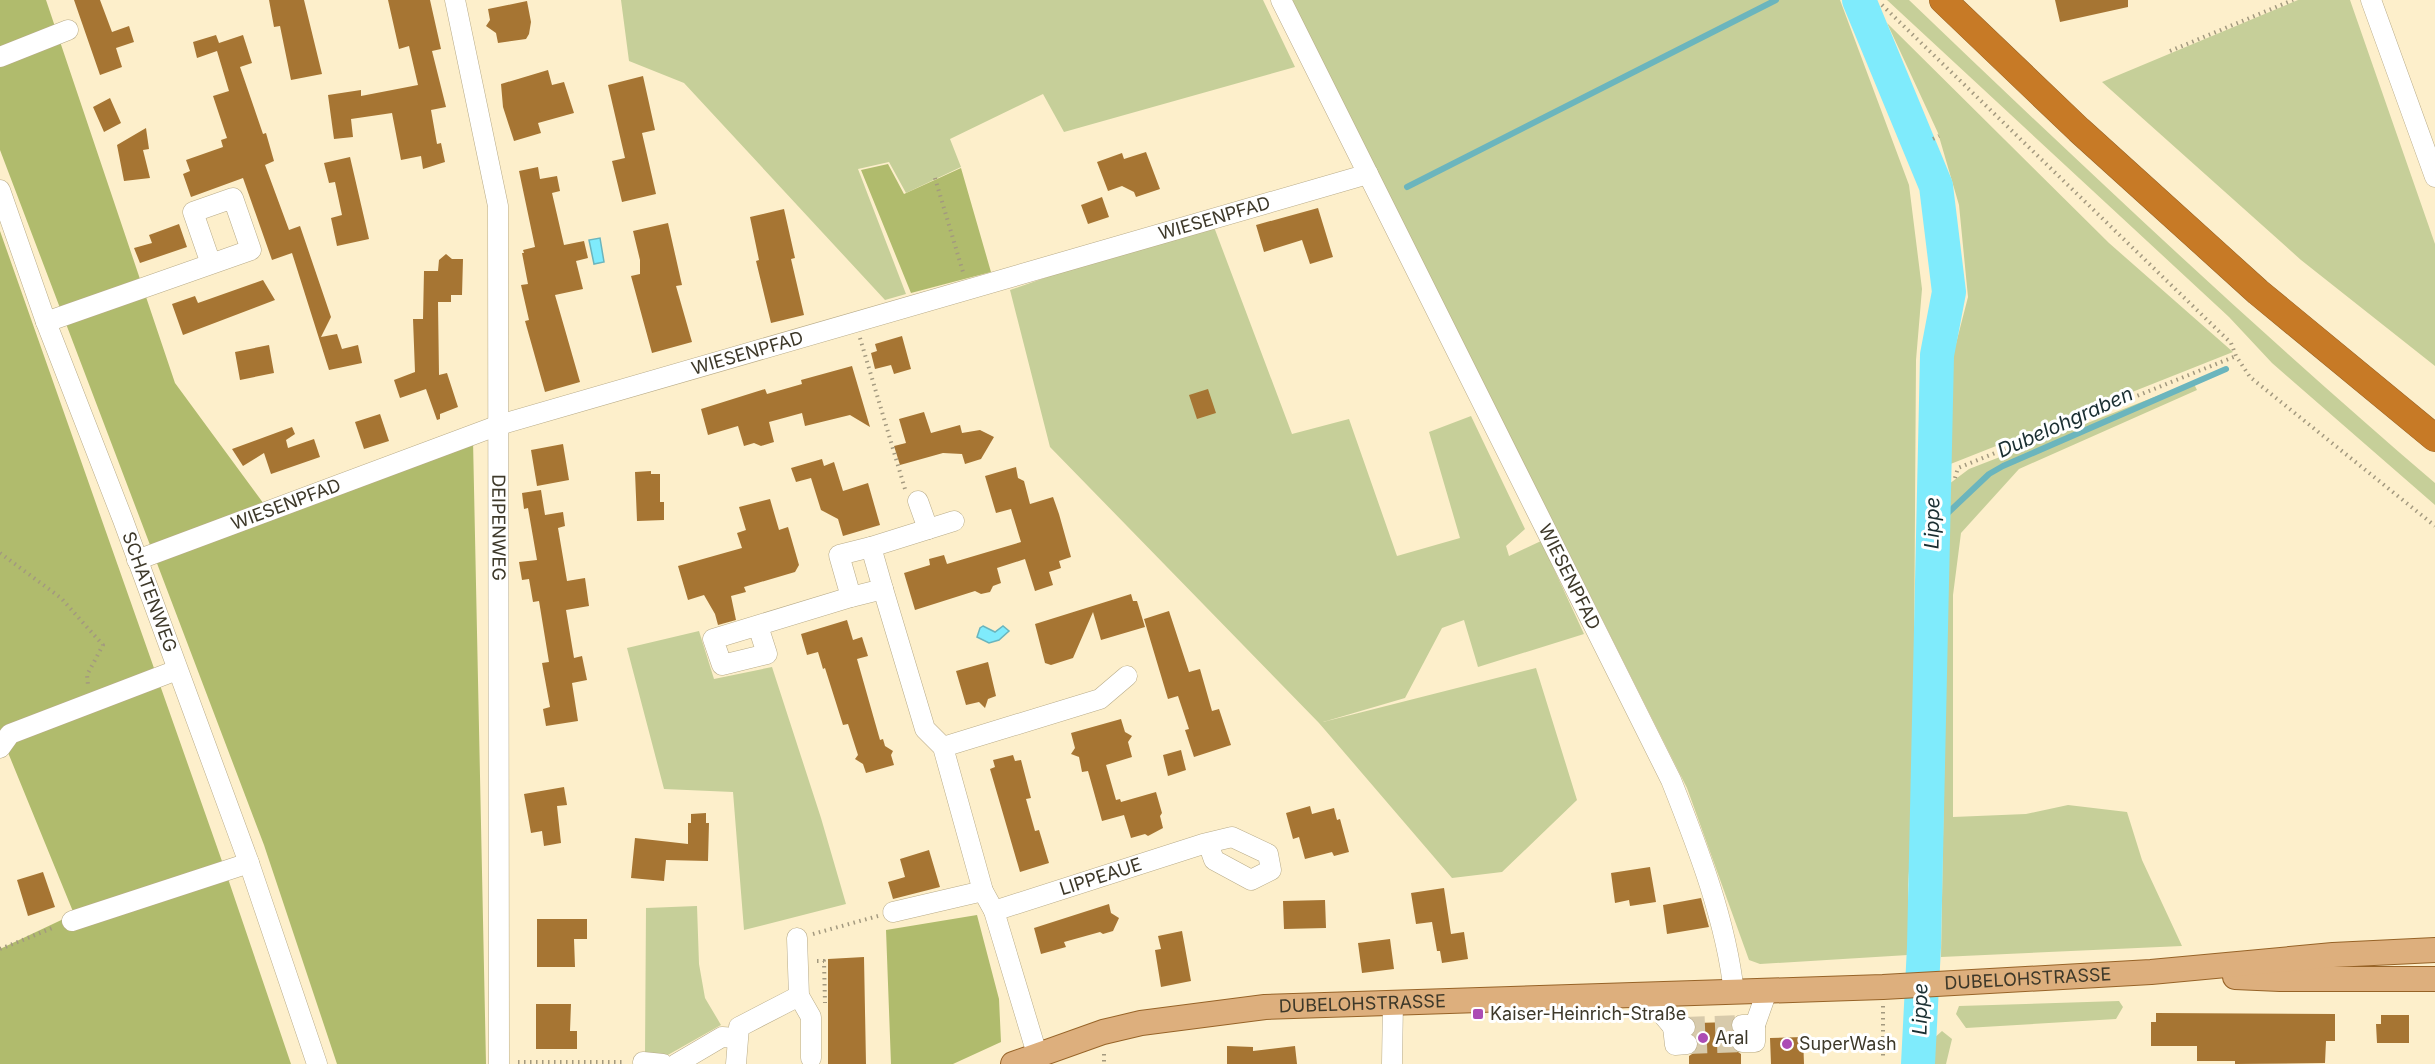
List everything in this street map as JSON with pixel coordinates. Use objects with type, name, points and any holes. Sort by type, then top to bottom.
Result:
[{"type":"highway","points":[[1942,0],[2079,130],[2258,292],[2435,438]]},
{"type":"main road","name":"DUBELOHSTRASSE","points":[[1013,1064],[1103,1032],[1141,1023],[1265,1007],[1647,996],[1887,986],[2151,972],[2333,955],[2435,950]]},
{"type":"main road","name":"DUBELOHSTRASSE","points":[[2151,972],[2280,979],[2435,979]]},
{"type":"street","name":"DEIPENWEG","points":[[455,0],[498,206],[499,1063]]},
{"type":"street","name":"WIESENPFAD","points":[[1281,0],[1671,780],[1689,826],[1731,962],[1734,993]]},
{"type":"street","points":[[2371,0],[2435,177]]},
{"type":"street","points":[[0,57],[68,30]]},
{"type":"street","name":"WIESENPFAD","points":[[137,560],[499,425],[1368,174]]},
{"type":"street","name":"SCHATENWEG","points":[[0,190],[46,322],[249,863],[317,1064]]},
{"type":"street","points":[[46,322],[211,264]]},
{"type":"street","points":[[918,501],[928,529]]},
{"type":"street","points":[[851,597],[839,555],[954,521]]},
{"type":"street","points":[[871,547],[924,729],[944,747],[983,891],[994,911],[1037,1054]]},
{"type":"street","points":[[758,626],[883,589]]},
{"type":"street","points":[[3,734],[177,670]]},
{"type":"street","points":[[944,747],[1100,699],[1127,676]]},
{"type":"street","name":"LIPPEAUE","points":[[994,911],[1208,843]]},
{"type":"street","points":[[72,921],[249,863]]},
{"type":"street","points":[[892,912],[983,891]]},
{"type":"street","points":[[797,938],[799,996],[811,1017],[811,1059]]},
{"type":"street","points":[[1746,1031],[1767,991]]},
{"type":"street","points":[[736,1064],[736,1038],[739,1027],[799,996]]},
{"type":"street","points":[[1647,996],[1682,1033]]},
{"type":"street","points":[[1392,1064],[1393,1002]]},
{"type":"street","points":[[676,1064],[722,1037],[736,1038]]},
{"type":"street","points":[[643,1062],[663,1064]]},
{"type":"path","points":[[2170,51],[2293,0]]},
{"type":"path","points":[[1882,5],[2231,343],[2236,356],[2250,377],[2435,526]]},
{"type":"path","points":[[1933,139],[1939,136]]},
{"type":"path","points":[[935,178],[969,290]]},
{"type":"path","points":[[855,323],[907,495],[918,501]]},
{"type":"path","points":[[1955,478],[1958,468],[2236,356]]},
{"type":"path","points":[[0,554],[61,598],[103,645],[87,675],[88,689],[93,702]]},
{"type":"path","points":[[797,938],[892,912]]},
{"type":"path","points":[[0,949],[72,921]]},
{"type":"path","points":[[1883,1058],[1887,986]]},
{"type":"path","points":[[499,1063],[643,1062]]},
{"type":"green space","points":[[0,0],[46,0],[175,383],[272,515],[473,440],[486,1064],[337,1064],[264,845],[0,150]]},
{"type":"green space","points":[[621,0],[1263,0],[1295,67],[1064,132],[1043,94],[950,139],[961,167],[906,193],[889,162],[858,169],[906,294],[885,300],[684,83],[629,61]]},
{"type":"green space","points":[[1291,0],[1840,0],[1909,185],[1922,289],[1916,360],[1913,815],[1908,885],[1908,955],[1760,964],[1749,960],[1687,788]]},
{"type":"green space","points":[[1887,0],[1909,0],[2169,245],[2367,425],[2435,483],[2435,505],[2272,363],[2229,317]]},
{"type":"green space","points":[[2298,0],[2350,0],[2435,244],[2435,366],[2301,260],[2102,82]]},
{"type":"green space","points":[[1887,23],[2109,243],[2233,352],[1948,465],[1950,367],[1968,297],[1959,205],[1938,133]]},
{"type":"green space","points":[[888,164],[904,194],[961,168],[991,272],[911,293],[861,170]]},
{"type":"green space","points":[[1214,227],[1292,434],[1349,419],[1397,556],[1460,538],[1429,432],[1471,416],[1525,529],[1506,546],[1509,556],[1541,541],[1584,634],[1478,667],[1464,620],[1442,628],[1405,698],[1323,722],[1536,668],[1577,800],[1502,872],[1452,878],[1319,723],[1050,447],[1010,290],[1076,267]]},
{"type":"green space","points":[[0,231],[291,1064],[0,1064],[0,949],[74,914],[0,733]]},
{"type":"green space","points":[[2193,382],[2197,390],[2019,469],[1961,533],[1953,595],[1953,817],[2026,814],[2068,805],[2127,812],[2142,860],[2182,946],[1941,957],[1949,484],[1969,469]]},
{"type":"green space","points":[[699,631],[714,679],[772,667],[846,904],[744,930],[733,792],[664,789],[627,648]]},
{"type":"green space","points":[[697,906],[699,964],[705,998],[721,1025],[666,1056],[645,1056],[646,908]]},
{"type":"green space","points":[[977,915],[999,999],[1001,1042],[953,1064],[891,1064],[886,930]]},
{"type":"green space","points":[[2119,1001],[2123,1007],[2116,1019],[1966,1028],[1956,1014],[1959,1006]]},
{"type":"green space","points":[[1942,1031],[1952,1039],[1946,1064],[1930,1064],[1933,1039]]},
{"type":"water","points":[[600,238],[604,262],[594,264],[589,240]]},
{"type":"water","points":[[983,626],[995,632],[1003,626],[1009,631],[999,640],[989,643],[977,637]]},
{"type":"building","points":[[74,0],[100,0],[112,32],[129,26],[134,42],[116,48],[122,67],[100,75]]},
{"type":"building","points":[[269,0],[304,0],[322,74],[291,80],[280,26],[274,27]]},
{"type":"building","points":[[388,0],[430,0],[441,49],[432,51],[446,107],[431,110],[437,144],[441,143],[445,162],[423,169],[421,156],[401,160],[392,113],[351,119],[353,137],[334,139],[328,95],[361,90],[361,96],[418,85],[409,46],[399,49]]},
{"type":"building","points":[[2055,0],[2128,0],[2128,7],[2060,22]]},
{"type":"building","points":[[527,1],[531,22],[526,39],[498,43],[496,33],[486,26],[490,20],[488,9]]},
{"type":"building","points":[[216,35],[219,43],[243,35],[252,63],[240,67],[263,134],[266,133],[274,161],[265,165],[289,230],[300,226],[331,317],[321,337],[337,334],[342,349],[358,345],[362,363],[329,370],[292,253],[272,260],[243,178],[191,197],[183,174],[190,171],[186,160],[223,147],[221,140],[227,138],[213,96],[229,91],[217,51],[197,58],[193,42]]},
{"type":"building","points":[[548,70],[552,85],[564,82],[574,113],[538,123],[541,133],[514,141],[503,107],[501,84]]},
{"type":"building","points":[[643,76],[655,130],[642,133],[656,194],[622,202],[612,161],[625,158],[608,85]]},
{"type":"building","points":[[110,98],[121,123],[104,132],[93,107]]},
{"type":"building","points":[[146,128],[149,149],[143,150],[150,178],[124,181],[117,145]]},
{"type":"building","points":[[1146,152],[1160,189],[1136,197],[1134,192],[1122,186],[1108,191],[1097,162],[1122,153],[1124,159]]},
{"type":"building","points":[[350,157],[369,239],[337,246],[331,218],[342,215],[335,182],[329,183],[324,163]]},
{"type":"building","points":[[538,167],[540,179],[557,176],[560,191],[552,193],[564,245],[584,241],[588,258],[576,261],[583,289],[555,295],[580,382],[545,392],[525,321],[529,320],[521,285],[528,284],[523,250],[535,247],[519,171]]},
{"type":"building","points":[[1102,197],[1109,217],[1088,224],[1081,205]]},
{"type":"building","points":[[1318,208],[1333,257],[1310,264],[1302,240],[1264,252],[1256,225]]},
{"type":"building","points":[[784,209],[795,258],[791,259],[804,315],[771,323],[756,261],[759,260],[750,217]]},
{"type":"building","points":[[668,223],[682,285],[676,286],[692,342],[652,353],[631,276],[640,274],[640,260],[633,231]]},
{"type":"building","points":[[179,224],[187,247],[140,263],[134,248],[152,243],[149,235]]},
{"type":"building","points":[[446,254],[452,259],[463,259],[462,295],[451,295],[451,302],[438,302],[439,375],[447,373],[458,407],[440,414],[440,419],[437,420],[426,389],[400,398],[394,380],[415,372],[413,319],[423,319],[424,271],[438,271],[439,260]]},
{"type":"building","points":[[263,280],[275,300],[183,335],[172,304],[195,296],[198,303]]},
{"type":"building","points":[[902,336],[911,369],[894,374],[891,365],[875,369],[871,353],[877,351],[875,344]]},
{"type":"building","points":[[269,345],[274,373],[240,380],[235,352]]},
{"type":"building","points":[[852,366],[870,427],[850,415],[805,426],[802,413],[769,422],[774,442],[761,446],[754,443],[744,446],[738,426],[708,435],[701,409],[765,389],[767,394],[802,384],[801,380]]},
{"type":"building","points":[[1208,389],[1216,413],[1197,419],[1189,395]]},
{"type":"building","points":[[924,412],[931,433],[960,425],[962,433],[980,430],[994,437],[981,459],[965,464],[962,454],[943,453],[900,465],[894,446],[906,443],[899,419]]},
{"type":"building","points":[[380,414],[389,441],[364,449],[355,422]]},
{"type":"building","points":[[292,427],[295,434],[286,440],[288,448],[314,439],[320,457],[271,474],[264,453],[243,466],[232,449]]},
{"type":"building","points":[[563,444],[569,480],[537,486],[531,450]]},
{"type":"building","points":[[822,459],[824,466],[834,462],[843,491],[868,483],[880,525],[843,536],[838,519],[821,510],[811,478],[796,482],[791,468]]},
{"type":"building","points":[[1016,467],[1018,478],[1024,481],[1030,504],[1053,497],[1059,514],[1071,557],[1059,561],[1061,568],[1049,572],[1053,585],[1035,591],[1025,559],[997,568],[1001,583],[993,586],[990,592],[981,594],[975,591],[915,610],[904,573],[930,565],[929,559],[944,555],[947,564],[1021,542],[1011,509],[996,513],[985,476]]},
{"type":"building","points":[[651,471],[651,474],[660,474],[660,502],[664,502],[664,520],[637,521],[635,472]]},
{"type":"building","points":[[541,490],[545,515],[563,512],[565,526],[558,528],[567,581],[585,578],[589,606],[566,610],[574,658],[582,656],[587,680],[572,683],[578,721],[546,726],[543,709],[550,707],[542,663],[549,662],[539,601],[533,602],[529,579],[522,580],[519,562],[537,560],[528,508],[524,509],[522,493]]},
{"type":"building","points":[[770,499],[779,530],[788,527],[799,565],[795,572],[744,587],[746,592],[731,596],[736,620],[718,625],[715,614],[704,595],[688,600],[678,566],[742,548],[737,533],[746,530],[739,507]]},
{"type":"building","points":[[1131,594],[1133,601],[1137,601],[1145,627],[1101,640],[1093,612],[1073,658],[1051,665],[1045,663],[1035,624]]},
{"type":"building","points":[[1169,611],[1189,672],[1200,669],[1212,711],[1219,709],[1231,745],[1194,757],[1185,730],[1189,729],[1178,696],[1168,699],[1144,619]]},
{"type":"building","points":[[847,620],[853,640],[862,637],[868,656],[857,659],[880,740],[883,739],[885,746],[893,751],[891,755],[894,765],[866,773],[863,764],[855,759],[858,755],[848,724],[843,725],[818,652],[807,655],[801,634]]},
{"type":"building","points":[[988,662],[996,696],[988,699],[985,708],[979,702],[966,705],[956,671]]},
{"type":"building","points":[[1121,719],[1125,732],[1132,736],[1128,742],[1132,757],[1106,765],[1116,800],[1120,799],[1121,802],[1156,792],[1162,813],[1160,816],[1163,828],[1148,836],[1145,834],[1131,838],[1124,815],[1102,821],[1088,771],[1082,772],[1079,757],[1071,754],[1075,748],[1071,733]]},
{"type":"building","points":[[1181,750],[1186,770],[1168,776],[1163,755]]},
{"type":"building","points":[[1013,755],[1015,761],[1021,760],[1031,798],[1026,799],[1035,831],[1039,830],[1049,863],[1020,872],[990,769],[995,767],[993,760]]},
{"type":"building","points":[[564,787],[567,805],[557,806],[561,843],[544,846],[542,831],[531,833],[524,794]]},
{"type":"building","points":[[1310,806],[1312,814],[1334,808],[1337,820],[1340,819],[1349,852],[1334,856],[1332,852],[1305,859],[1299,837],[1293,839],[1286,813]]},
{"type":"building","points":[[706,813],[706,823],[709,823],[708,861],[666,860],[664,881],[631,878],[635,838],[688,844],[688,823],[691,823],[691,814]]},
{"type":"building","points":[[929,850],[940,887],[893,899],[888,882],[905,877],[900,859]]},
{"type":"building","points":[[1650,867],[1656,902],[1630,906],[1629,900],[1615,903],[1611,873]]},
{"type":"building","points":[[43,872],[55,907],[28,916],[17,880]]},
{"type":"building","points":[[1444,888],[1451,934],[1464,932],[1468,959],[1442,963],[1440,951],[1437,951],[1432,922],[1416,924],[1411,893]]},
{"type":"building","points":[[1701,898],[1709,927],[1667,934],[1663,905]]},
{"type":"building","points":[[1325,900],[1326,928],[1284,929],[1283,901]]},
{"type":"building","points":[[1109,904],[1111,913],[1119,918],[1113,931],[1103,934],[1100,932],[1064,942],[1066,947],[1041,954],[1034,928]]},
{"type":"building","points":[[537,919],[587,919],[587,939],[574,939],[575,967],[537,967]]},
{"type":"building","points":[[1182,931],[1191,981],[1161,987],[1155,950],[1161,949],[1158,936]]},
{"type":"building","points":[[1390,939],[1394,969],[1362,973],[1358,943]]},
{"type":"building","points":[[864,957],[866,1064],[828,1064],[828,959]]},
{"type":"building","points":[[536,1004],[571,1004],[570,1031],[577,1031],[577,1049],[536,1049]]},
{"type":"building","points":[[2156,1013],[2335,1014],[2335,1041],[2326,1041],[2325,1063],[2235,1064],[2235,1061],[2197,1061],[2197,1046],[2151,1046],[2151,1022],[2156,1022]]},
{"type":"building","points":[[2381,1015],[2409,1015],[2409,1043],[2377,1043],[2376,1024],[2381,1024]]},
{"type":"building","points":[[1731,1022],[1734,1034],[1730,1043],[1732,1048],[1741,1054],[1741,1064],[1689,1064],[1689,1056],[1698,1050],[1699,1044],[1694,1035],[1696,1023]]},
{"type":"building","points":[[1803,1037],[1804,1064],[1771,1064],[1770,1038]]},
{"type":"building","points":[[1227,1046],[1253,1047],[1253,1051],[1295,1046],[1297,1064],[1227,1064]]},
{"type":"waterway","points":[[1407,187],[1776,0]]},
{"type":"waterway","name":"Dubelohgraben","points":[[1859,0],[1936,186],[1949,292],[1937,355],[1924,947],[1918,1064]]},
{"type":"waterway","name":"Dubelohgraben","points":[[1932,528],[1989,474],[2003,466],[2226,369]]},
{"type":"tunnel","points":[[1685,1027],[1742,1025]]},
{"type":"tunnel","points":[[1687,1044],[1742,1042]]},
{"type":"place","name":"Kaiser-Heinrich-Straße","points":[[1478,1014]]},
{"type":"place","name":"Aral","points":[[1703,1038]]},
{"type":"place","name":"SuperWash","points":[[1787,1044]]},
{"type":"water label","name":"Lippe","points":[[1932,523]]},
{"type":"water label","name":"Lippe","points":[[1920,1009]]}]
